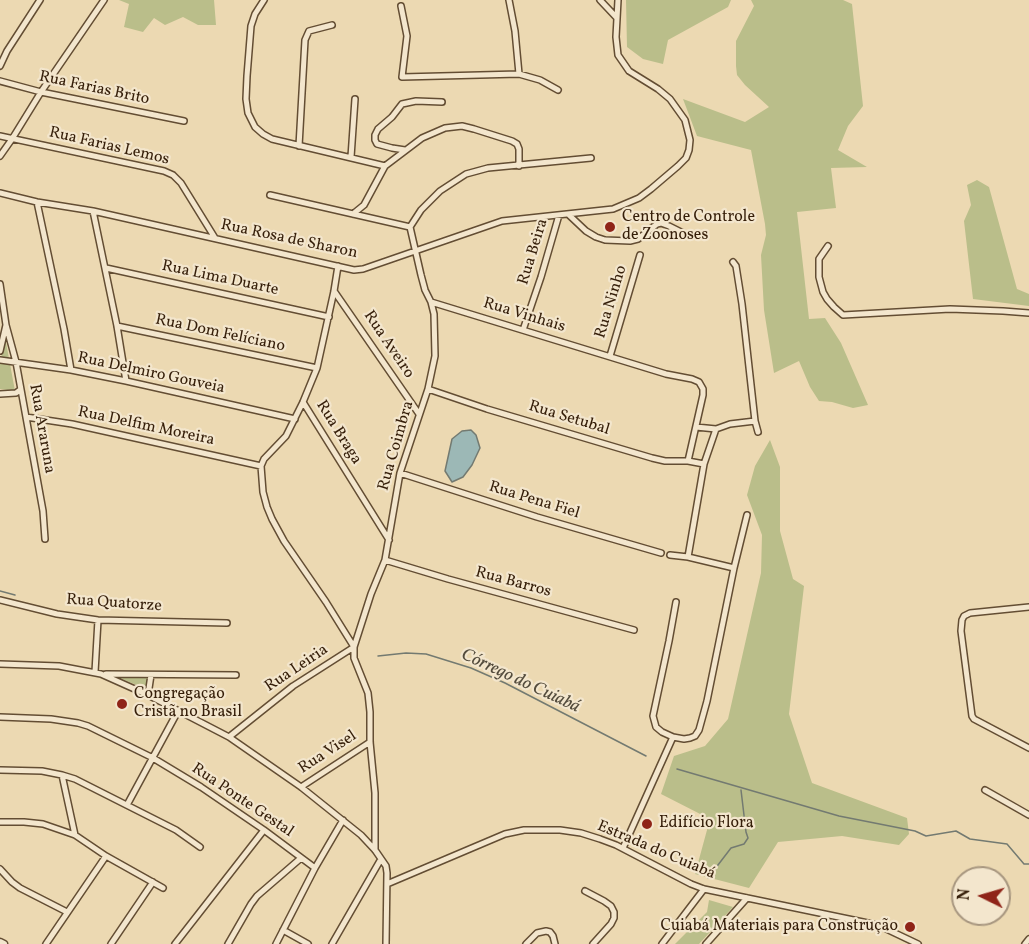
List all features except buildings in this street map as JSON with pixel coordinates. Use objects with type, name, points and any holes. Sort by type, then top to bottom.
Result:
[{"type":"street","points":[[0,66],[40,0]]},
{"type":"street","points":[[0,156],[104,0]]},
{"type":"street","points":[[264,0],[251,26],[246,99],[248,113],[255,127],[272,139],[385,166]]},
{"type":"street","points":[[509,0],[519,74]]},
{"type":"street","points":[[600,0],[616,17]]},
{"type":"street","points":[[616,17],[618,0]]},
{"type":"street","points":[[401,6],[407,36],[402,77],[519,74],[540,80],[558,90]]},
{"type":"street","name":"Rua Rosa de Sharon","points":[[0,193],[37,202],[93,211],[354,270],[363,269],[502,221],[613,209],[639,198],[678,166],[686,158],[690,140],[686,120],[670,99],[629,71],[618,55],[615,37],[616,17]]},
{"type":"street","points":[[299,146],[304,40],[309,31],[332,25]]},
{"type":"street","name":"Rua Farias Brito","points":[[2,80],[41,93],[184,121]]},
{"type":"street","points":[[351,157],[355,99]]},
{"type":"street","points":[[405,150],[377,144],[375,135],[378,129],[402,104],[442,102]]},
{"type":"street","points":[[353,213],[364,205],[385,166],[429,134],[445,128],[462,126],[512,141],[519,149],[519,166]]},
{"type":"street","name":"Rua Farias Lemos","points":[[0,136],[164,171],[173,175],[181,183],[215,238]]},
{"type":"street","points":[[270,195],[410,227],[421,210],[440,191],[466,174],[481,169],[591,158]]},
{"type":"street","points":[[37,202],[71,370]]},
{"type":"street","points":[[364,205],[374,218]]},
{"type":"street","points":[[93,211],[126,381]]},
{"type":"street","points":[[569,214],[586,231],[605,240],[639,239],[661,223],[689,236]]},
{"type":"street","name":"Rua Beira","points":[[523,330],[559,215]]},
{"type":"street","name":"Rua Coimbra","points":[[354,647],[385,560],[400,473],[428,389],[435,356],[435,328],[431,302],[425,290],[410,227]]},
{"type":"street","points":[[828,246],[819,259],[819,277],[827,299],[843,315],[943,309],[1029,313]]},
{"type":"street","name":"Rua Ninho","points":[[610,356],[640,255]]},
{"type":"street","points":[[733,262],[736,266],[742,304],[758,432]]},
{"type":"street","points":[[338,266],[317,368],[295,419],[282,441],[264,459],[261,466],[265,499],[272,519],[354,647],[354,657],[368,693],[375,793],[375,850]]},
{"type":"street","name":"Rua Lima Duarte","points":[[105,268],[329,317]]},
{"type":"street","points":[[0,284],[6,325],[0,351]]},
{"type":"street","name":"Rua Aveiro","points":[[334,291],[419,414]]},
{"type":"street","name":"Rua Vinhais","points":[[431,302],[699,382],[703,389],[696,427]]},
{"type":"street","name":"Rua Araruna","points":[[6,325],[16,362],[43,512],[45,539]]},
{"type":"street","name":"Rua Dom Felíciano","points":[[117,326],[317,368]]},
{"type":"street","name":"Rua Delmiro Gouveia","points":[[0,360],[71,370],[295,419]]},
{"type":"street","name":"Rua Setubal","points":[[428,389],[652,458],[704,464]]},
{"type":"street","points":[[0,394],[16,393],[20,390]]},
{"type":"street","name":"Rua Braga","points":[[303,402],[389,540]]},
{"type":"street","name":"Rua Delfim Moreira","points":[[26,417],[72,424],[261,466]]},
{"type":"street","points":[[688,461],[696,427],[716,429],[730,424],[755,421]]},
{"type":"street","points":[[688,557],[704,464],[716,429]]},
{"type":"street","name":"Rua Pena Fiel","points":[[400,473],[537,517],[661,553]]},
{"type":"street","points":[[676,602],[653,716],[656,727],[662,732],[684,739],[695,736],[702,721],[747,515]]},
{"type":"street","points":[[670,555],[734,568]]},
{"type":"street","name":"Rua Barros","points":[[385,560],[634,630]]},
{"type":"street","name":"Rua Quatorze","points":[[0,600],[57,614],[98,620],[227,623]]},
{"type":"street","points":[[1029,607],[969,613],[962,620],[961,631],[972,716],[1029,748]]},
{"type":"street","points":[[98,620],[98,673]]},
{"type":"street","name":"Rua Leiria","points":[[229,737],[293,686],[354,647]]},
{"type":"street","points":[[0,664],[59,666],[98,673],[236,675]]},
{"type":"street","points":[[98,673],[148,695],[229,737],[301,787],[361,835],[386,866],[386,944]]},
{"type":"street","points":[[148,695],[151,675]]},
{"type":"street","points":[[127,805],[178,711]]},
{"type":"street","name":"Rua Ponte Gestal","points":[[0,717],[51,719],[88,726],[153,758],[201,787],[315,868]]},
{"type":"street","points":[[622,848],[673,737]]},
{"type":"street","name":"Rua Visel","points":[[301,787],[370,742]]},
{"type":"street","points":[[0,770],[62,774],[90,785],[176,830],[200,847]]},
{"type":"street","points":[[62,774],[75,835]]},
{"type":"street","points":[[985,790],[1029,814]]},
{"type":"street","points":[[276,944],[315,868],[344,820]]},
{"type":"street","points":[[0,822],[43,824],[75,835],[106,856],[163,888]]},
{"type":"street","points":[[175,944],[264,830]]},
{"type":"street","name":"Estrada do Cuiabá","points":[[387,884],[505,834],[524,830],[560,830],[580,833],[622,848],[704,889],[880,926],[918,944]]},
{"type":"street","points":[[46,944],[106,856]]},
{"type":"street","points":[[228,944],[256,896],[301,858]]},
{"type":"street","points":[[332,944],[381,860]]},
{"type":"street","points":[[0,869],[20,888],[68,912]]},
{"type":"street","points":[[111,944],[153,882]]},
{"type":"street","points":[[662,944],[704,889]]},
{"type":"street","points":[[585,891],[610,906],[614,912],[611,924],[593,944]]},
{"type":"street","points":[[706,944],[747,898]]},
{"type":"street","points":[[283,930],[308,944]]},
{"type":"street","points":[[526,944],[537,933],[546,931],[553,936],[555,944]]},
{"type":"street","points":[[1025,944],[1029,939]]},
{"type":"street","points":[[0,942],[4,944]]},
{"type":"green space","points":[[119,0],[214,0],[216,25],[198,25],[183,17],[165,25],[154,18],[143,32],[124,27],[129,4]]},
{"type":"green space","points":[[626,0],[731,0],[728,7],[668,40],[663,64],[643,59],[627,47]]},
{"type":"green space","points":[[751,0],[843,0],[852,4],[863,106],[848,126],[838,150],[867,167],[831,168],[836,208],[797,212],[809,319],[825,318],[841,343],[868,405],[853,408],[819,401],[799,361],[774,373],[764,310],[761,255],[766,235],[765,224],[751,150],[697,136],[683,99],[745,122],[769,107],[737,75],[736,41],[754,6]]},
{"type":"green space","points":[[977,180],[989,187],[1017,289],[1029,294],[1029,306],[973,299],[964,221],[971,205],[967,185]]},
{"type":"green space","points":[[5,337],[15,391],[0,389],[0,364]]},
{"type":"green space","points":[[770,440],[780,467],[780,531],[793,579],[804,586],[789,714],[812,783],[907,818],[909,834],[899,845],[842,836],[778,842],[749,888],[695,874],[710,819],[661,794],[674,756],[705,746],[728,719],[761,573],[762,535],[747,495],[755,466]]},
{"type":"green space","points":[[115,676],[148,676],[146,689]]},
{"type":"green space","points":[[709,900],[733,907],[699,944],[675,944],[707,912]]},
{"type":"water","points":[[471,430],[476,435],[480,448],[463,477],[452,482],[445,471],[452,439],[462,431]]},
{"type":"waterway","points":[[0,591],[15,595]]},
{"type":"waterway","name":"Córrego do Cuiabá","points":[[378,656],[406,653],[426,654],[471,668],[505,683],[646,756]]},
{"type":"waterway","points":[[677,769],[839,816],[915,831],[926,836],[956,831],[970,839],[1007,844],[1024,864],[1029,864]]},
{"type":"waterway","points":[[708,878],[731,848],[744,844],[748,838],[741,790]]},
{"type":"place","name":"Centro de Controle de Zoonoses","points":[[610,227]]},
{"type":"place","name":"Congregação Cristã no Brasil","points":[[122,704]]},
{"type":"place","name":"Edifício Flora","points":[[647,824]]},
{"type":"place","name":"Cuiabá Materiais para Construção","points":[[910,927]]}]
